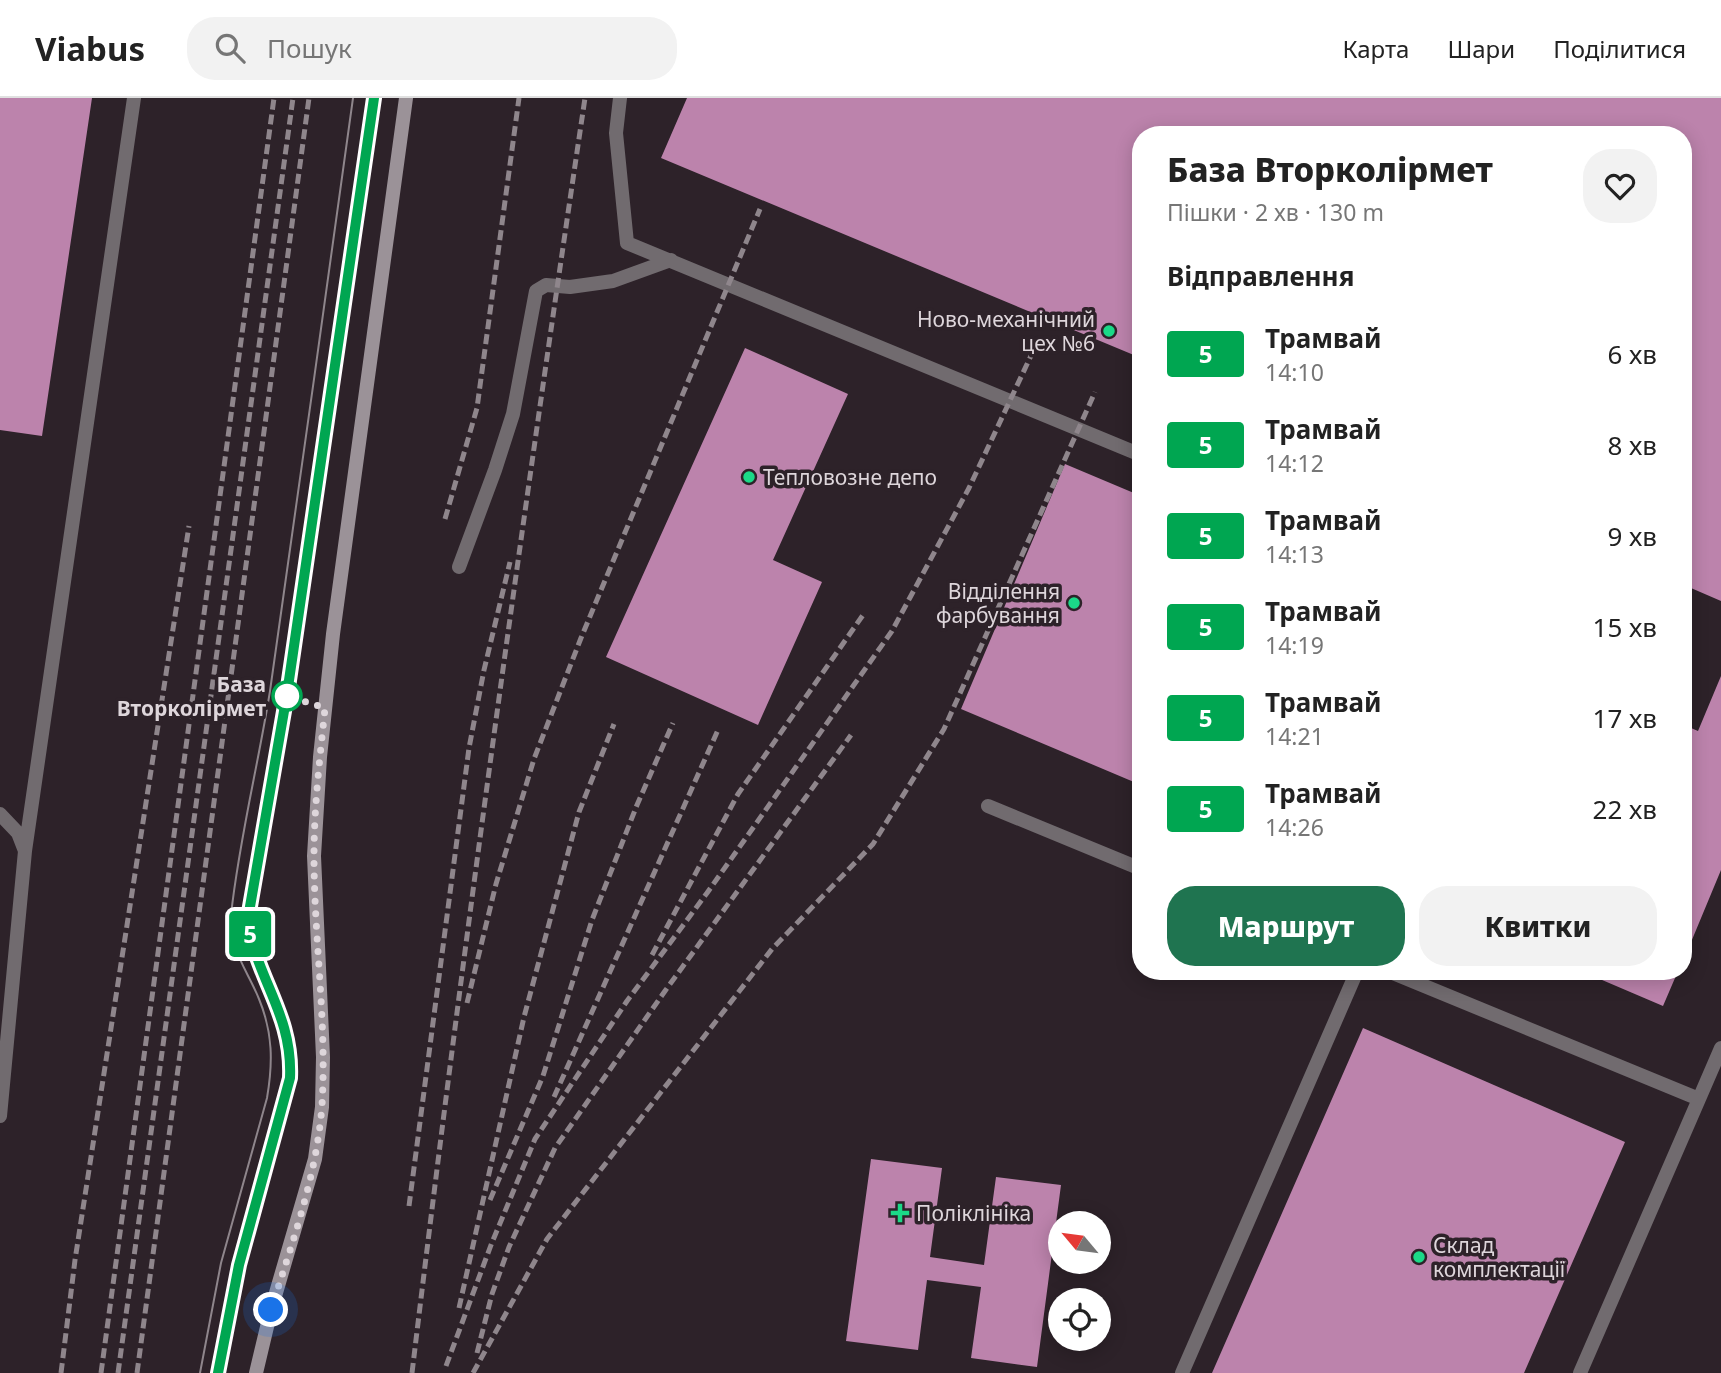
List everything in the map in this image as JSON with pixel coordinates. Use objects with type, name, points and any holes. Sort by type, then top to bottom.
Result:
[{"type":"street","points":[[0,1116],[25,851],[134,98]]},
{"type":"street","points":[[256,1373],[271,1310],[315,1158],[322,1107],[323,1057],[314,856],[320,757],[333,634],[406,98]]},
{"type":"street","points":[[620,98],[616,133],[627,243],[1132,451]]},
{"type":"street","points":[[459,567],[513,414],[536,291],[546,285],[570,287],[613,281],[671,260]]},
{"type":"street","points":[[988,806],[1132,865]]},
{"type":"street","points":[[0,814],[18,833],[25,851]]},
{"type":"street","points":[[1182,1373],[1352,980]]},
{"type":"street","points":[[1410,980],[1699,1099]]},
{"type":"street","points":[[1580,1373],[1721,1048]]},
{"type":"building","points":[[0,98],[92,98],[42,436],[0,430]]},
{"type":"building","name":"Ново-механічний цех №6","points":[[687,98],[1721,98],[1721,601],[1692,588],[1692,126],[1132,126],[1132,354],[661,158]]},
{"type":"building","name":"Тепловозне депо","points":[[745,348],[848,394],[773,560],[822,582],[758,725],[606,657]]},
{"type":"building","name":"Відділення фарбування","points":[[1065,464],[1132,492],[1132,781],[961,709]]},
{"type":"building","points":[[1721,676],[1721,870],[1692,940],[1692,728],[1698,731]]},
{"type":"building","points":[[1602,980],[1674,980],[1663,1006]]},
{"type":"building","name":"Склад комплектації","points":[[1363,1028],[1625,1142],[1524,1373],[1212,1373]]},
{"type":"building","points":[[871,1159],[942,1168],[930,1257],[984,1265],[996,1177],[1061,1185],[1058,1211],[1048,1211],[1049,1274],[1037,1367],[971,1358],[981,1287],[927,1280],[918,1350],[846,1341]]},
{"type":"tram line","points":[[200,1373],[221,1263],[269,1085],[271,1060],[267,1024],[259,999],[236,949],[231,915],[270,691],[353,98]]},
{"type":"tram line","points":[[218,1373],[239,1265],[290,1078],[290,1047],[285,1025],[258,956],[248,918],[287,694],[374,98]]},
{"type":"tram line","name":"5","points":[[218,1373],[239,1265],[290,1078],[291,1055],[288,1037],[254,950],[248,918],[287,694],[374,98]]},
{"type":"railway","points":[[101,1373],[274,98]]},
{"type":"railway","points":[[118,1373],[293,98]]},
{"type":"railway","points":[[137,1373],[309,98]]},
{"type":"railway","points":[[445,519],[477,408],[519,98]]},
{"type":"railway","points":[[412,1373],[494,735],[585,98]]},
{"type":"railway","points":[[467,1003],[496,884],[534,759],[581,638],[760,209]]},
{"type":"railway","points":[[446,1366],[491,1245],[535,1139],[627,1001],[707,893],[892,631],[969,488],[1036,345]]},
{"type":"railway","points":[[473,1373],[547,1239],[772,949],[873,844],[944,729],[1095,392]]},
{"type":"railway","points":[[61,1373],[75,1260],[189,526]]},
{"type":"railway","points":[[409,1206],[469,748],[484,670],[510,562]]},
{"type":"railway","points":[[652,955],[738,794],[863,615]]},
{"type":"railway","points":[[490,1200],[543,1076],[592,920],[637,805],[673,723]]},
{"type":"railway","points":[[459,1308],[524,1017],[579,812],[614,724]]},
{"type":"railway","points":[[554,1097],[718,730]]},
{"type":"railway","points":[[477,1353],[492,1294],[509,1247],[555,1148],[851,735]]},
{"type":"place","name":"Ново-механічний цех №6","points":[[1109,331]]},
{"type":"place","name":"Тепловозне депо","points":[[749,477]]},
{"type":"place","name":"Відділення фарбування","points":[[1074,603]]},
{"type":"place","name":"База Вторколірмет","points":[[287,696]]},
{"type":"place","name":"Поліклініка","points":[[900,1213]]},
{"type":"place","name":"Склад комплектації","points":[[1419,1257]]},
{"type":"route","points":[[271,1310],[315,1158],[322,1107],[323,1057],[314,856],[325,708],[287,696]]}]
